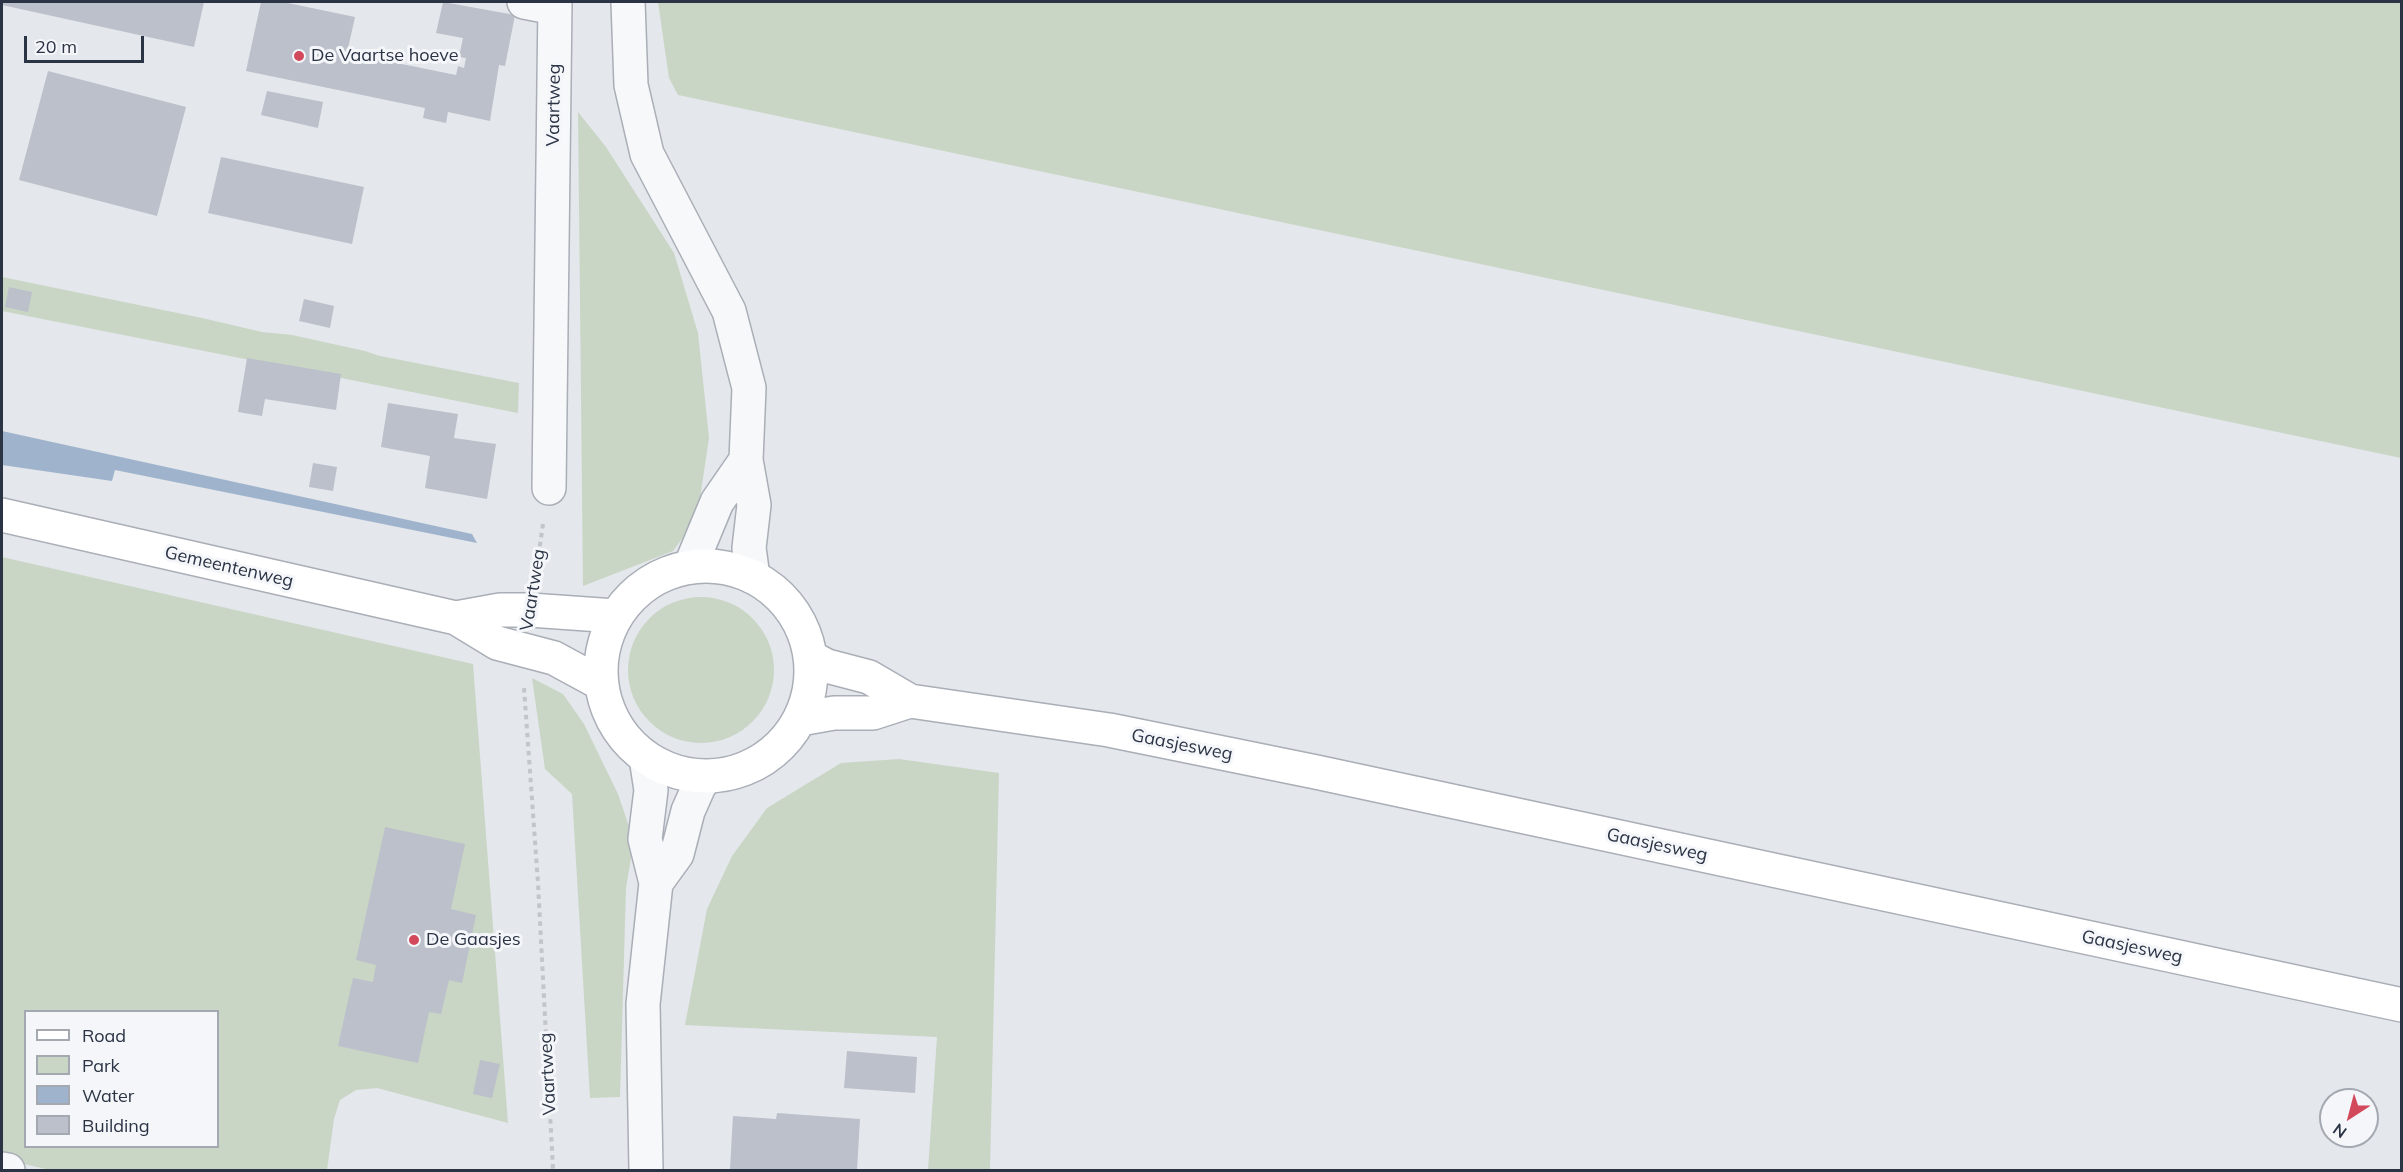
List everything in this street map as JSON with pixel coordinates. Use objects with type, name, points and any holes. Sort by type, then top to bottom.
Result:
[{"type":"main road","name":"Gemeentenweg","points":[[2,515],[456,618],[497,643],[554,658],[600,683]]},
{"type":"main road","points":[[690,567],[722,567],[753,577],[774,591],[791,610],[804,632],[810,657],[810,689],[800,719],[784,742],[762,760],[735,773],[707,777],[675,772],[646,758],[624,738],[608,712],[600,683],[602,649],[615,616],[635,592],[660,576],[690,567]]},
{"type":"main road","name":"Gemeentenweg","points":[[456,618],[500,610],[615,616]]},
{"type":"main road","name":"Gaasjesweg","points":[[810,657],[827,666],[869,677],[910,701],[1109,730],[2402,1005]]},
{"type":"main road","name":"Gaasjesweg","points":[[800,719],[834,713],[873,713],[910,701]]},
{"type":"street","points":[[628,2],[631,85],[647,154],[729,311],[749,388],[746,460],[754,505],[748,548],[753,577]]},
{"type":"street","name":"Vaartweg","points":[[545,4],[549,488]]},
{"type":"street","points":[[690,567],[717,502],[746,460]]},
{"type":"street","points":[[645,1170],[643,1004],[656,883],[645,839],[651,790],[646,758]]},
{"type":"street","points":[[656,883],[677,854],[688,811],[700,784],[707,777]]},
{"type":"street","points":[[2,1169],[8,1170]]},
{"type":"path","name":"Vaartweg","points":[[530,610],[549,488]]},
{"type":"path","name":"Vaartweg","points":[[524,650],[524,685],[538,883],[553,1170]]},
{"type":"green space","points":[[658,2],[2401,2],[2401,458],[678,95],[669,78]]},
{"type":"green space","points":[[578,112],[606,147],[674,253],[698,333],[709,438],[697,518],[673,551],[583,586]]},
{"type":"green space","points":[[2,277],[519,383],[518,413],[2,311]]},
{"type":"green space","points":[[2,557],[473,664],[508,1123],[377,1088],[356,1090],[340,1100],[334,1119],[327,1170],[50,1170],[2,1159]]},
{"type":"green space","points":[[701,597],[729,602],[753,618],[769,642],[774,670],[769,698],[753,722],[729,738],[701,743],[673,738],[649,722],[633,698],[628,670],[633,642],[649,618],[673,602]]},
{"type":"green space","points":[[532,678],[563,694],[584,724],[618,794],[634,841],[626,888],[620,1097],[590,1098],[572,794],[545,769]]},
{"type":"green space","points":[[899,759],[999,773],[990,1170],[928,1170],[937,1037],[685,1025],[707,909],[732,856],[767,808],[841,763]]},
{"type":"water","points":[[2,431],[472,534],[477,543],[115,470],[112,481],[2,465]]},
{"type":"building","points":[[2,2],[204,2],[194,47],[2,5]]},
{"type":"building","points":[[261,2],[283,2],[355,17],[347,53],[456,75],[458,66],[464,68],[466,58],[459,57],[463,38],[436,33],[443,2],[515,15],[505,66],[499,65],[490,121],[448,112],[446,123],[423,118],[425,108],[246,71]]},
{"type":"building","points":[[48,71],[186,107],[157,216],[19,180]]},
{"type":"building","points":[[267,91],[323,102],[318,128],[261,115]]},
{"type":"building","points":[[221,157],[364,187],[352,244],[208,213]]},
{"type":"building","points":[[9,287],[32,292],[28,312],[5,307]]},
{"type":"building","points":[[304,299],[334,306],[330,328],[299,321]]},
{"type":"building","points":[[247,358],[341,374],[336,410],[265,399],[262,416],[238,412]]},
{"type":"building","points":[[388,403],[458,414],[454,438],[496,444],[487,499],[425,488],[430,456],[381,447]]},
{"type":"building","points":[[313,463],[337,467],[333,491],[309,487]]},
{"type":"building","points":[[385,827],[465,844],[451,909],[476,915],[462,983],[449,980],[441,1014],[429,1012],[418,1063],[338,1046],[353,978],[373,982],[376,965],[356,960]]},
{"type":"building","points":[[847,1051],[917,1057],[915,1093],[844,1088]]},
{"type":"building","points":[[480,1060],[500,1064],[492,1098],[473,1094]]},
{"type":"building","points":[[777,1113],[860,1119],[857,1170],[730,1169],[733,1116],[776,1119]]},
{"type":"place","name":"De Vaartse hoeve","points":[[299,56]]},
{"type":"place","name":"De Gaasjes","points":[[414,940]]}]
